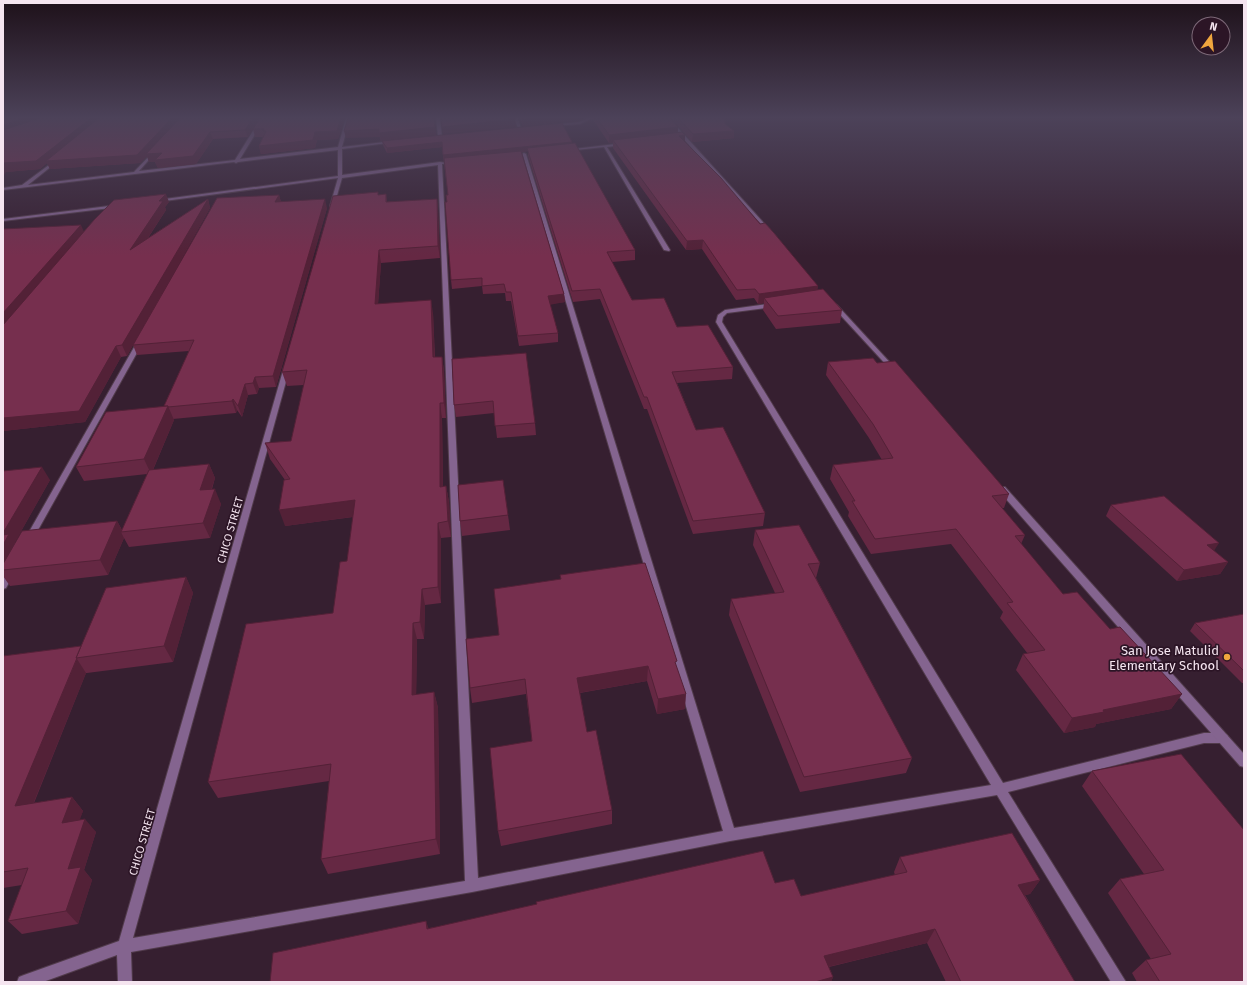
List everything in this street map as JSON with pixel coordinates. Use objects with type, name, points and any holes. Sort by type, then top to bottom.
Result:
[{"type":"street","points":[[24,186],[52,164]]},
{"type":"street","points":[[134,174],[143,164]]},
{"type":"street","points":[[3,189],[219,164]]},
{"type":"street","points":[[329,216],[340,178],[340,164]]},
{"type":"street","points":[[150,202],[437,164]]},
{"type":"street","points":[[444,164],[472,886]]},
{"type":"street","points":[[527,164],[730,835]]},
{"type":"street","points":[[615,164],[667,250]]},
{"type":"street","points":[[705,164],[771,235]]},
{"type":"street","points":[[220,198],[224,191]]},
{"type":"street","points":[[3,220],[120,206]]},
{"type":"street","points":[[107,213],[112,207]]},
{"type":"street","points":[[828,298],[901,378]]},
{"type":"street","points":[[781,305],[725,312],[720,316],[719,322],[1000,789],[1119,982]]},
{"type":"street","points":[[26,544],[143,337]]},
{"type":"street","name":"CHICO STREET","points":[[125,982],[124,946],[288,362]]},
{"type":"street","points":[[994,481],[1244,762]]},
{"type":"street","points":[[3,586],[15,565]]},
{"type":"street","points":[[24,982],[124,946],[472,886],[730,835],[1000,789],[1204,738],[1223,738]]},
{"type":"building","points":[[445,164],[525,164],[564,294],[548,296],[558,333],[518,336],[511,292],[506,292],[504,284],[482,286],[482,278],[451,280],[445,202],[447,202],[446,195],[448,195]]},
{"type":"building","points":[[532,164],[587,164],[635,250],[607,252],[632,300],[664,298],[677,327],[708,325],[733,367],[672,372],[696,430],[723,427],[765,513],[693,521],[647,397],[644,397],[600,289],[572,291]]},
{"type":"building","points":[[631,164],[707,164],[721,178],[760,224],[765,223],[818,286],[759,294],[755,289],[737,290],[703,240],[687,241]]},
{"type":"building","points":[[378,192],[378,195],[386,194],[386,202],[437,199],[438,246],[379,250],[375,304],[431,300],[433,357],[442,357],[444,403],[440,403],[440,487],[446,486],[448,521],[438,523],[438,587],[422,589],[420,622],[413,623],[412,695],[434,692],[436,839],[321,859],[331,764],[208,782],[246,624],[333,613],[340,562],[347,561],[355,500],[279,510],[284,480],[290,479],[265,443],[291,441],[307,370],[282,372],[333,196]]},
{"type":"building","points":[[166,194],[159,201],[163,201],[130,250],[208,199],[122,345],[116,346],[79,411],[3,418],[3,325],[94,220],[114,200]]},
{"type":"building","points":[[279,195],[275,202],[325,199],[273,376],[255,377],[253,383],[245,384],[238,406],[233,399],[232,401],[168,407],[164,406],[194,340],[133,345],[217,198]]},
{"type":"building","points":[[81,225],[3,313],[3,229]]},
{"type":"building","points":[[823,289],[842,310],[778,316],[764,298]]},
{"type":"building","points":[[526,353],[535,423],[495,426],[493,401],[454,405],[452,359]]},
{"type":"building","points":[[873,358],[877,363],[895,361],[1009,494],[992,496],[1025,535],[1015,536],[1063,594],[1077,592],[1110,629],[1120,627],[1182,694],[1103,710],[1104,712],[1072,718],[1023,654],[1045,650],[1007,603],[1013,602],[956,529],[875,539],[852,501],[855,501],[833,465],[893,458],[873,424],[828,362]]},
{"type":"building","points":[[168,406],[144,459],[76,467],[106,412]]},
{"type":"building","points":[[209,464],[200,490],[215,489],[203,523],[121,532],[149,470]]},
{"type":"building","points":[[42,467],[3,533],[3,471]]},
{"type":"building","points":[[503,480],[508,515],[460,521],[458,485]]},
{"type":"building","points":[[1164,496],[1219,543],[1207,545],[1228,562],[1184,570],[1111,505]]},
{"type":"building","points":[[117,521],[100,560],[3,570],[3,564],[22,531]]},
{"type":"building","points":[[799,525],[820,563],[808,564],[912,758],[804,777],[731,599],[784,592],[755,530]]},
{"type":"building","points":[[9,534],[3,545],[3,535]]},
{"type":"building","points":[[645,563],[677,661],[675,662],[686,694],[658,699],[648,666],[577,678],[587,732],[596,730],[612,810],[498,831],[490,748],[532,741],[525,679],[470,688],[466,639],[499,635],[494,589],[561,579],[560,575]]},
{"type":"building","points":[[186,577],[164,646],[76,658],[106,588]]},
{"type":"building","points":[[1244,614],[1244,671],[1195,623]]},
{"type":"building","points":[[81,646],[15,806],[72,797],[62,823],[85,819],[68,869],[81,867],[66,911],[8,921],[28,868],[3,872],[3,656]]},
{"type":"building","points":[[1181,754],[1244,830],[1244,982],[1160,982],[1146,960],[1171,954],[1120,879],[1164,870],[1092,771]]},
{"type":"building","points":[[1012,833],[1040,880],[1018,885],[1075,982],[961,982],[935,929],[824,956],[833,977],[815,982],[270,982],[273,953],[426,921],[427,929],[537,904],[536,902],[763,851],[775,883],[794,879],[801,896],[907,872],[900,857]]},
{"type":"place","name":"San Jose Matulid Elementary School","points":[[1227,657]]}]
